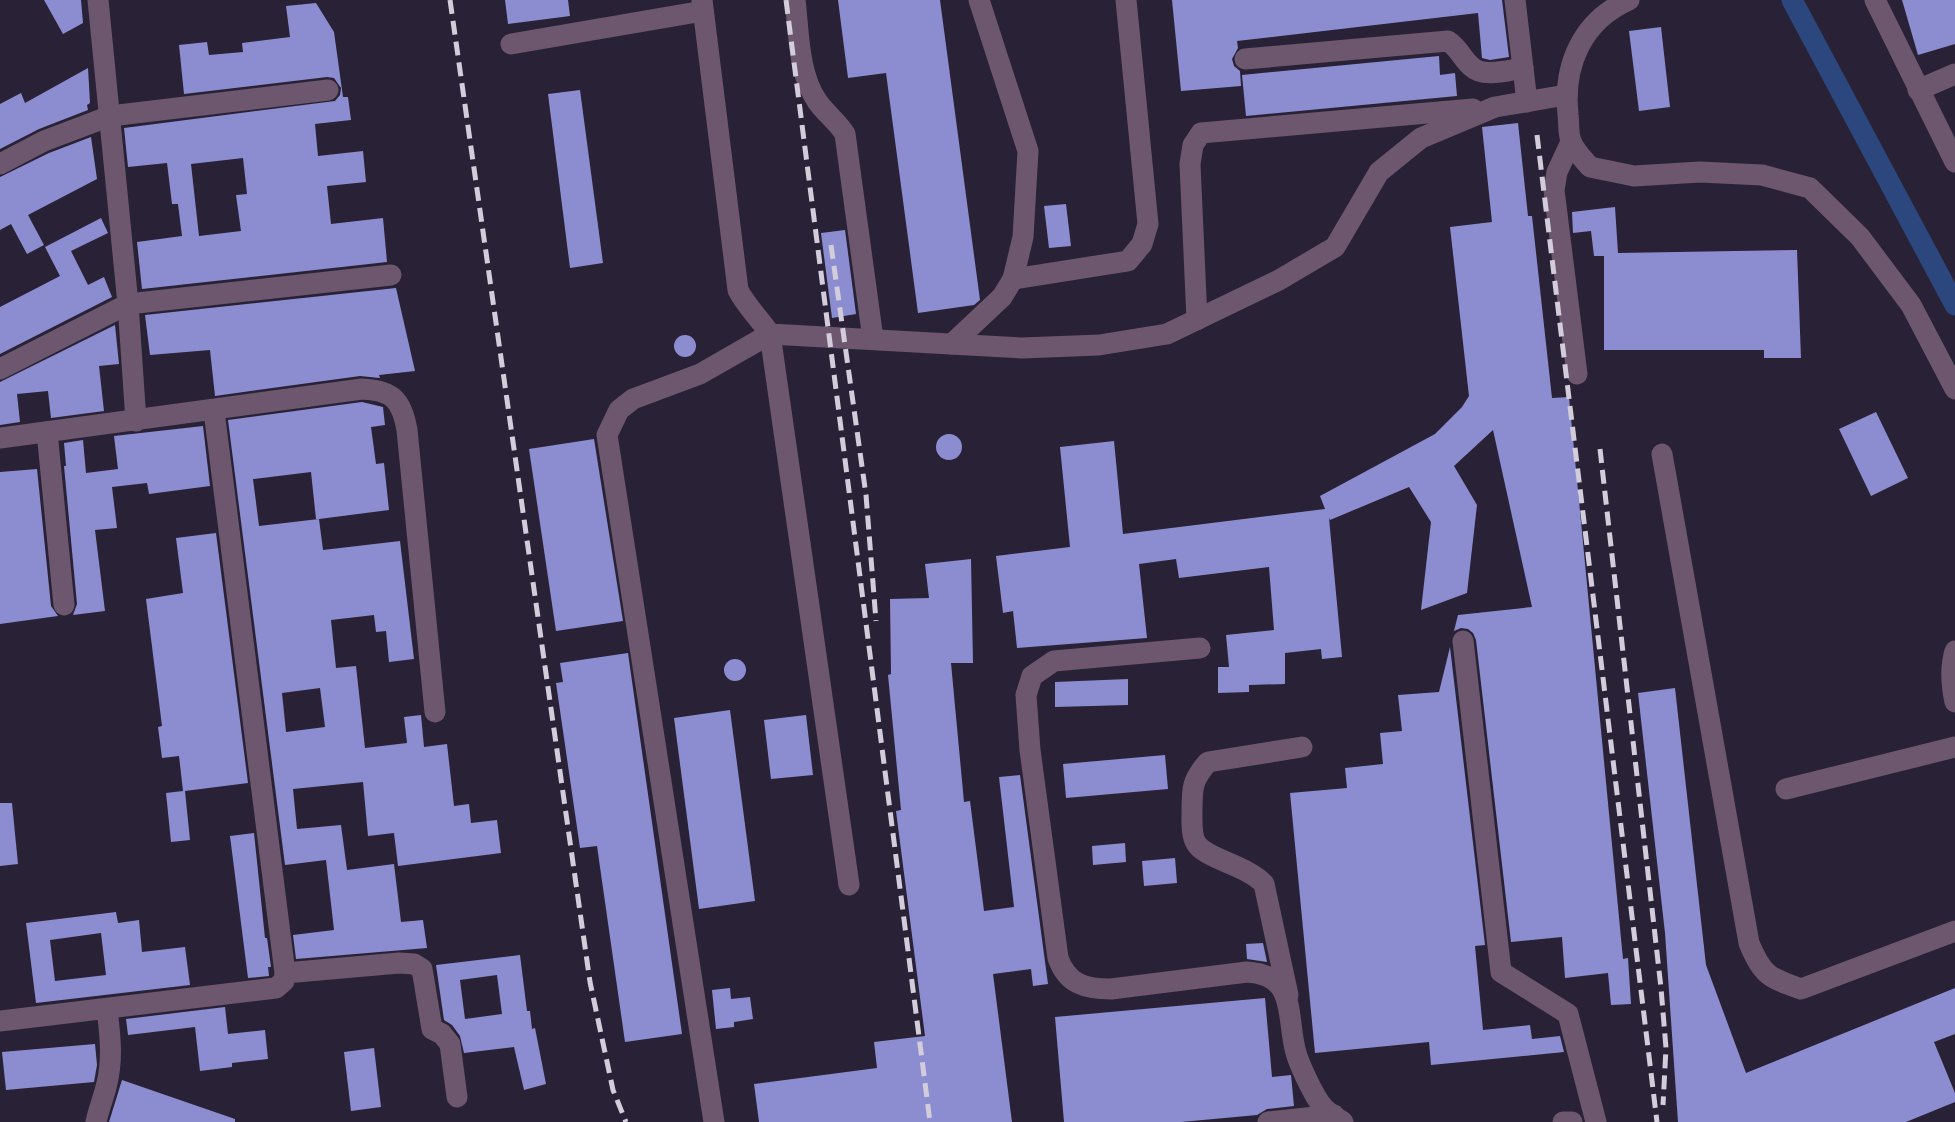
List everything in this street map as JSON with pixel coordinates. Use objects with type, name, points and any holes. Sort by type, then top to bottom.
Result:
[{"type":"street","points":[[98,0],[128,304],[136,421]]},
{"type":"street","points":[[795,0],[806,82],[817,102],[840,125],[845,134],[873,339]]},
{"type":"street","points":[[952,344],[1002,297],[1013,279],[1023,237],[1028,151],[979,0]]},
{"type":"street","points":[[1013,279],[1128,261],[1142,244],[1149,224],[1126,0]]},
{"type":"street","points":[[1515,0],[1527,102]]},
{"type":"street","points":[[1577,374],[1554,190],[1557,172],[1571,142],[1566,95],[1574,57],[1592,24],[1615,6],[1629,0]]},
{"type":"street","points":[[1875,0],[1955,162]]},
{"type":"street","points":[[511,44],[702,6],[738,290],[770,334],[849,885]]},
{"type":"street","points":[[1245,60],[1448,41],[1458,48],[1474,70],[1484,72],[1523,68]]},
{"type":"street","points":[[1918,90],[1955,74]]},
{"type":"street","points":[[0,164],[44,141],[110,117],[328,90]]},
{"type":"street","points":[[1197,320],[1190,164],[1193,145],[1201,133],[1495,107],[1566,95]]},
{"type":"street","points":[[714,1122],[607,435],[619,410],[633,399],[700,374],[770,334],[1022,348],[1100,345],[1167,334],[1279,280],[1335,247],[1379,172],[1421,138],[1495,107]]},
{"type":"street","points":[[1571,142],[1590,167],[1634,176],[1700,172],[1762,175],[1810,188],[1860,237],[1911,305],[1955,389]]},
{"type":"street","points":[[0,369],[128,304],[391,275]]},
{"type":"street","points":[[0,438],[362,389],[387,394],[398,401],[404,412],[407,430],[435,712]]},
{"type":"street","points":[[0,1021],[276,988],[284,981],[214,411]]},
{"type":"street","points":[[47,432],[64,605]]},
{"type":"street","points":[[1662,454],[1749,943],[1759,966],[1776,981],[1801,989],[1955,931]]},
{"type":"street","points":[[1463,641],[1501,972],[1567,1014],[1596,1122]]},
{"type":"street","points":[[1200,648],[1054,661],[1032,676],[1026,695],[1030,750],[1058,958],[1062,971],[1073,982],[1089,989],[1111,989],[1260,972],[1277,983],[1290,1004]]},
{"type":"street","points":[[1955,651],[1952,687],[1955,702]]},
{"type":"street","points":[[1302,747],[1208,762],[1197,774],[1192,786],[1192,830],[1195,843],[1204,851],[1255,874],[1264,884],[1290,1004],[1296,1055],[1323,1108],[1338,1119]]},
{"type":"street","points":[[1786,789],[1955,747]]},
{"type":"street","points":[[285,973],[399,963],[414,964],[422,969],[432,1029],[442,1034],[450,1044],[457,1097]]},
{"type":"street","points":[[96,1122],[107,1082],[111,1046],[107,1009]]},
{"type":"street","points":[[1268,1122],[1338,1119]]},
{"type":"street","points":[[1563,1122],[1572,1122]]},
{"type":"building","points":[[44,0],[81,0],[83,23],[63,34]]},
{"type":"building","points":[[505,0],[568,0],[570,16],[508,24]]},
{"type":"building","points":[[838,0],[940,0],[980,300],[974,305],[918,313],[886,73],[848,78]]},
{"type":"building","points":[[1172,0],[1502,0],[1509,57],[1490,60],[1482,58],[1478,13],[1237,41],[1238,48],[1232,59],[1234,66],[1240,71],[1241,86],[1181,91]]},
{"type":"building","points":[[1902,0],[1955,0],[1955,44],[1918,55]]},
{"type":"building","points":[[316,3],[334,32],[343,97],[348,97],[351,120],[315,124],[318,156],[363,151],[366,182],[327,186],[331,224],[383,218],[387,262],[142,289],[137,242],[182,236],[178,204],[172,204],[167,163],[128,167],[124,128],[335,101],[341,88],[334,78],[327,77],[184,94],[179,45],[207,42],[209,55],[243,52],[242,43],[290,37],[286,6]],"holes":[[[243,158],[247,194],[236,195],[241,231],[199,236],[191,164]]]},
{"type":"building","points":[[1661,27],[1670,107],[1639,111],[1629,31]]},
{"type":"building","points":[[1439,56],[1440,75],[1455,73],[1457,96],[1246,116],[1242,75]]},
{"type":"building","points":[[88,68],[88,110],[39,129],[0,149],[0,104],[21,93],[25,103]]},
{"type":"building","points":[[580,90],[603,263],[570,268],[548,94]]},
{"type":"building","points":[[1518,123],[1528,216],[1532,216],[1552,398],[1569,397],[1623,959],[1628,958],[1631,1004],[1611,1005],[1608,973],[1565,978],[1562,937],[1511,942],[1476,640],[1468,629],[1454,631],[1458,615],[1532,607],[1493,430],[1454,466],[1477,505],[1467,593],[1421,610],[1431,522],[1409,487],[1330,520],[1329,518],[1342,657],[1322,659],[1321,649],[1285,653],[1285,684],[1249,685],[1249,692],[1218,693],[1218,667],[1229,667],[1226,635],[1274,630],[1269,567],[1179,578],[1176,559],[1139,564],[1147,638],[1017,648],[1013,611],[1003,613],[996,556],[1070,547],[1060,447],[1114,441],[1123,534],[1325,509],[1320,496],[1435,434],[1462,407],[1469,396],[1450,227],[1492,222],[1482,127]]},
{"type":"building","points":[[91,137],[97,179],[28,215],[44,245],[27,254],[11,224],[0,230],[0,177],[49,153]]},
{"type":"building","points":[[1066,204],[1071,246],[1049,248],[1044,206]]},
{"type":"building","points":[[1615,207],[1618,253],[1797,250],[1801,358],[1764,358],[1764,350],[1604,350],[1604,256],[1594,256],[1591,231],[1573,233],[1572,212]]},
{"type":"building","points":[[101,218],[108,233],[71,251],[88,285],[104,277],[112,297],[0,354],[0,307],[60,276],[45,247]]},
{"type":"building","points":[[845,230],[856,314],[832,318],[821,233]]},
{"type":"building","points":[[396,288],[415,371],[379,375],[380,378],[360,376],[215,396],[210,350],[150,355],[145,315]]},
{"type":"building","points":[[115,325],[119,364],[99,366],[104,411],[51,418],[48,391],[17,394],[20,422],[0,425],[0,382]]},
{"type":"building","points":[[685,335],[693,338],[696,346],[693,354],[685,357],[677,354],[674,346],[677,338]]},
{"type":"building","points":[[362,402],[383,407],[385,425],[371,427],[376,464],[384,463],[389,510],[319,519],[323,550],[400,541],[414,659],[389,662],[386,631],[376,632],[374,615],[331,620],[336,668],[356,666],[365,748],[407,743],[404,717],[421,715],[424,747],[447,744],[454,806],[469,804],[471,823],[497,820],[501,853],[398,866],[394,833],[368,836],[363,782],[293,789],[297,829],[341,825],[347,870],[394,864],[401,922],[423,920],[427,948],[296,959],[293,935],[334,930],[326,860],[285,865],[228,420]],"holes":[[[311,472],[316,519],[319,519],[259,526],[253,479]],[[320,688],[325,727],[286,732],[282,693]]]},
{"type":"building","points":[[1876,412],[1908,478],[1871,496],[1839,429]]},
{"type":"building","points":[[203,426],[210,486],[149,494],[147,483],[112,487],[117,528],[95,530],[105,611],[73,615],[77,604],[64,443],[83,440],[86,473],[118,469],[114,436]]},
{"type":"building","points":[[949,434],[958,438],[962,447],[958,456],[949,460],[940,456],[936,447],[940,438]]},
{"type":"building","points":[[594,439],[623,621],[556,631],[529,449]]},
{"type":"building","points":[[37,469],[51,606],[58,616],[0,624],[0,472]]},
{"type":"building","points":[[216,533],[248,783],[185,791],[190,840],[171,842],[166,793],[183,791],[179,756],[162,758],[158,727],[162,726],[146,599],[183,593],[176,538]]},
{"type":"building","points":[[971,559],[973,663],[951,663],[964,802],[970,801],[984,911],[1014,907],[999,777],[1020,775],[1048,984],[1033,986],[1031,969],[993,974],[1012,1122],[759,1122],[754,1084],[877,1068],[874,1042],[925,1036],[896,811],[901,810],[888,675],[891,674],[890,599],[929,598],[925,564]]},
{"type":"building","points":[[1450,647],[1485,945],[1475,946],[1483,1030],[1530,1025],[1532,1039],[1560,1036],[1564,1052],[1431,1065],[1429,1042],[1315,1053],[1290,793],[1347,788],[1345,768],[1383,764],[1380,733],[1402,731],[1398,695],[1439,692]]},
{"type":"building","points":[[628,653],[682,1034],[625,1042],[597,846],[580,848],[556,683],[563,682],[560,663]]},
{"type":"building","points":[[735,659],[745,666],[746,670],[739,680],[735,681],[725,674],[724,670],[731,660]]},
{"type":"building","points":[[1128,679],[1128,705],[1055,707],[1055,682]]},
{"type":"building","points":[[1675,688],[1706,965],[1746,1073],[1955,988],[1955,1034],[1934,1042],[1955,1093],[1955,1102],[1906,1122],[1678,1122],[1665,933],[1638,693]]},
{"type":"building","points":[[730,710],[755,901],[699,909],[674,718]]},
{"type":"building","points":[[806,715],[813,775],[771,779],[764,720]]},
{"type":"building","points":[[1165,755],[1168,789],[1066,798],[1063,764]]},
{"type":"building","points":[[0,803],[12,803],[18,864],[0,866]]},
{"type":"building","points":[[254,833],[265,938],[271,967],[268,967],[269,976],[248,978],[230,836]]},
{"type":"building","points":[[1125,843],[1126,862],[1093,865],[1092,846]]},
{"type":"building","points":[[1175,858],[1177,883],[1144,886],[1142,861]]},
{"type":"building","points":[[116,912],[118,923],[139,920],[142,952],[185,947],[190,985],[36,1003],[26,923]],"holes":[[[101,933],[106,975],[55,981],[50,940]]]},
{"type":"building","points":[[1263,943],[1267,962],[1247,959],[1246,944]]},
{"type":"building","points":[[520,955],[527,1011],[530,1011],[532,1029],[535,1028],[546,1084],[524,1090],[514,1047],[464,1053],[460,1036],[452,1025],[444,1020],[436,965]],"holes":[[[497,975],[502,1014],[465,1019],[460,980]]]},
{"type":"building","points":[[730,988],[731,999],[750,997],[753,1019],[734,1022],[734,1027],[716,1029],[712,990]]},
{"type":"building","points":[[1265,998],[1272,1077],[1291,1075],[1294,1106],[1267,1109],[1257,1115],[1181,1122],[1064,1122],[1055,1017]]},
{"type":"building","points":[[225,1007],[228,1034],[265,1030],[268,1059],[232,1063],[232,1067],[200,1071],[195,1027],[128,1035],[126,1019]]},
{"type":"building","points":[[95,1044],[97,1065],[94,1082],[6,1090],[2,1052]]},
{"type":"building","points":[[374,1048],[381,1107],[351,1111],[344,1052]]},
{"type":"building","points":[[122,1080],[235,1119],[235,1122],[109,1122]]},
{"type":"waterway","points":[[1792,0],[1955,305]]},
{"type":"railway","points":[[450,0],[590,982],[613,1090],[626,1122]]},
{"type":"railway","points":[[786,0],[930,1122]]},
{"type":"railway","points":[[1537,135],[1657,1122]]},
{"type":"railway","points":[[831,245],[866,495],[876,621]]},
{"type":"railway","points":[[1600,449],[1661,988],[1666,1048],[1663,1105]]}]
